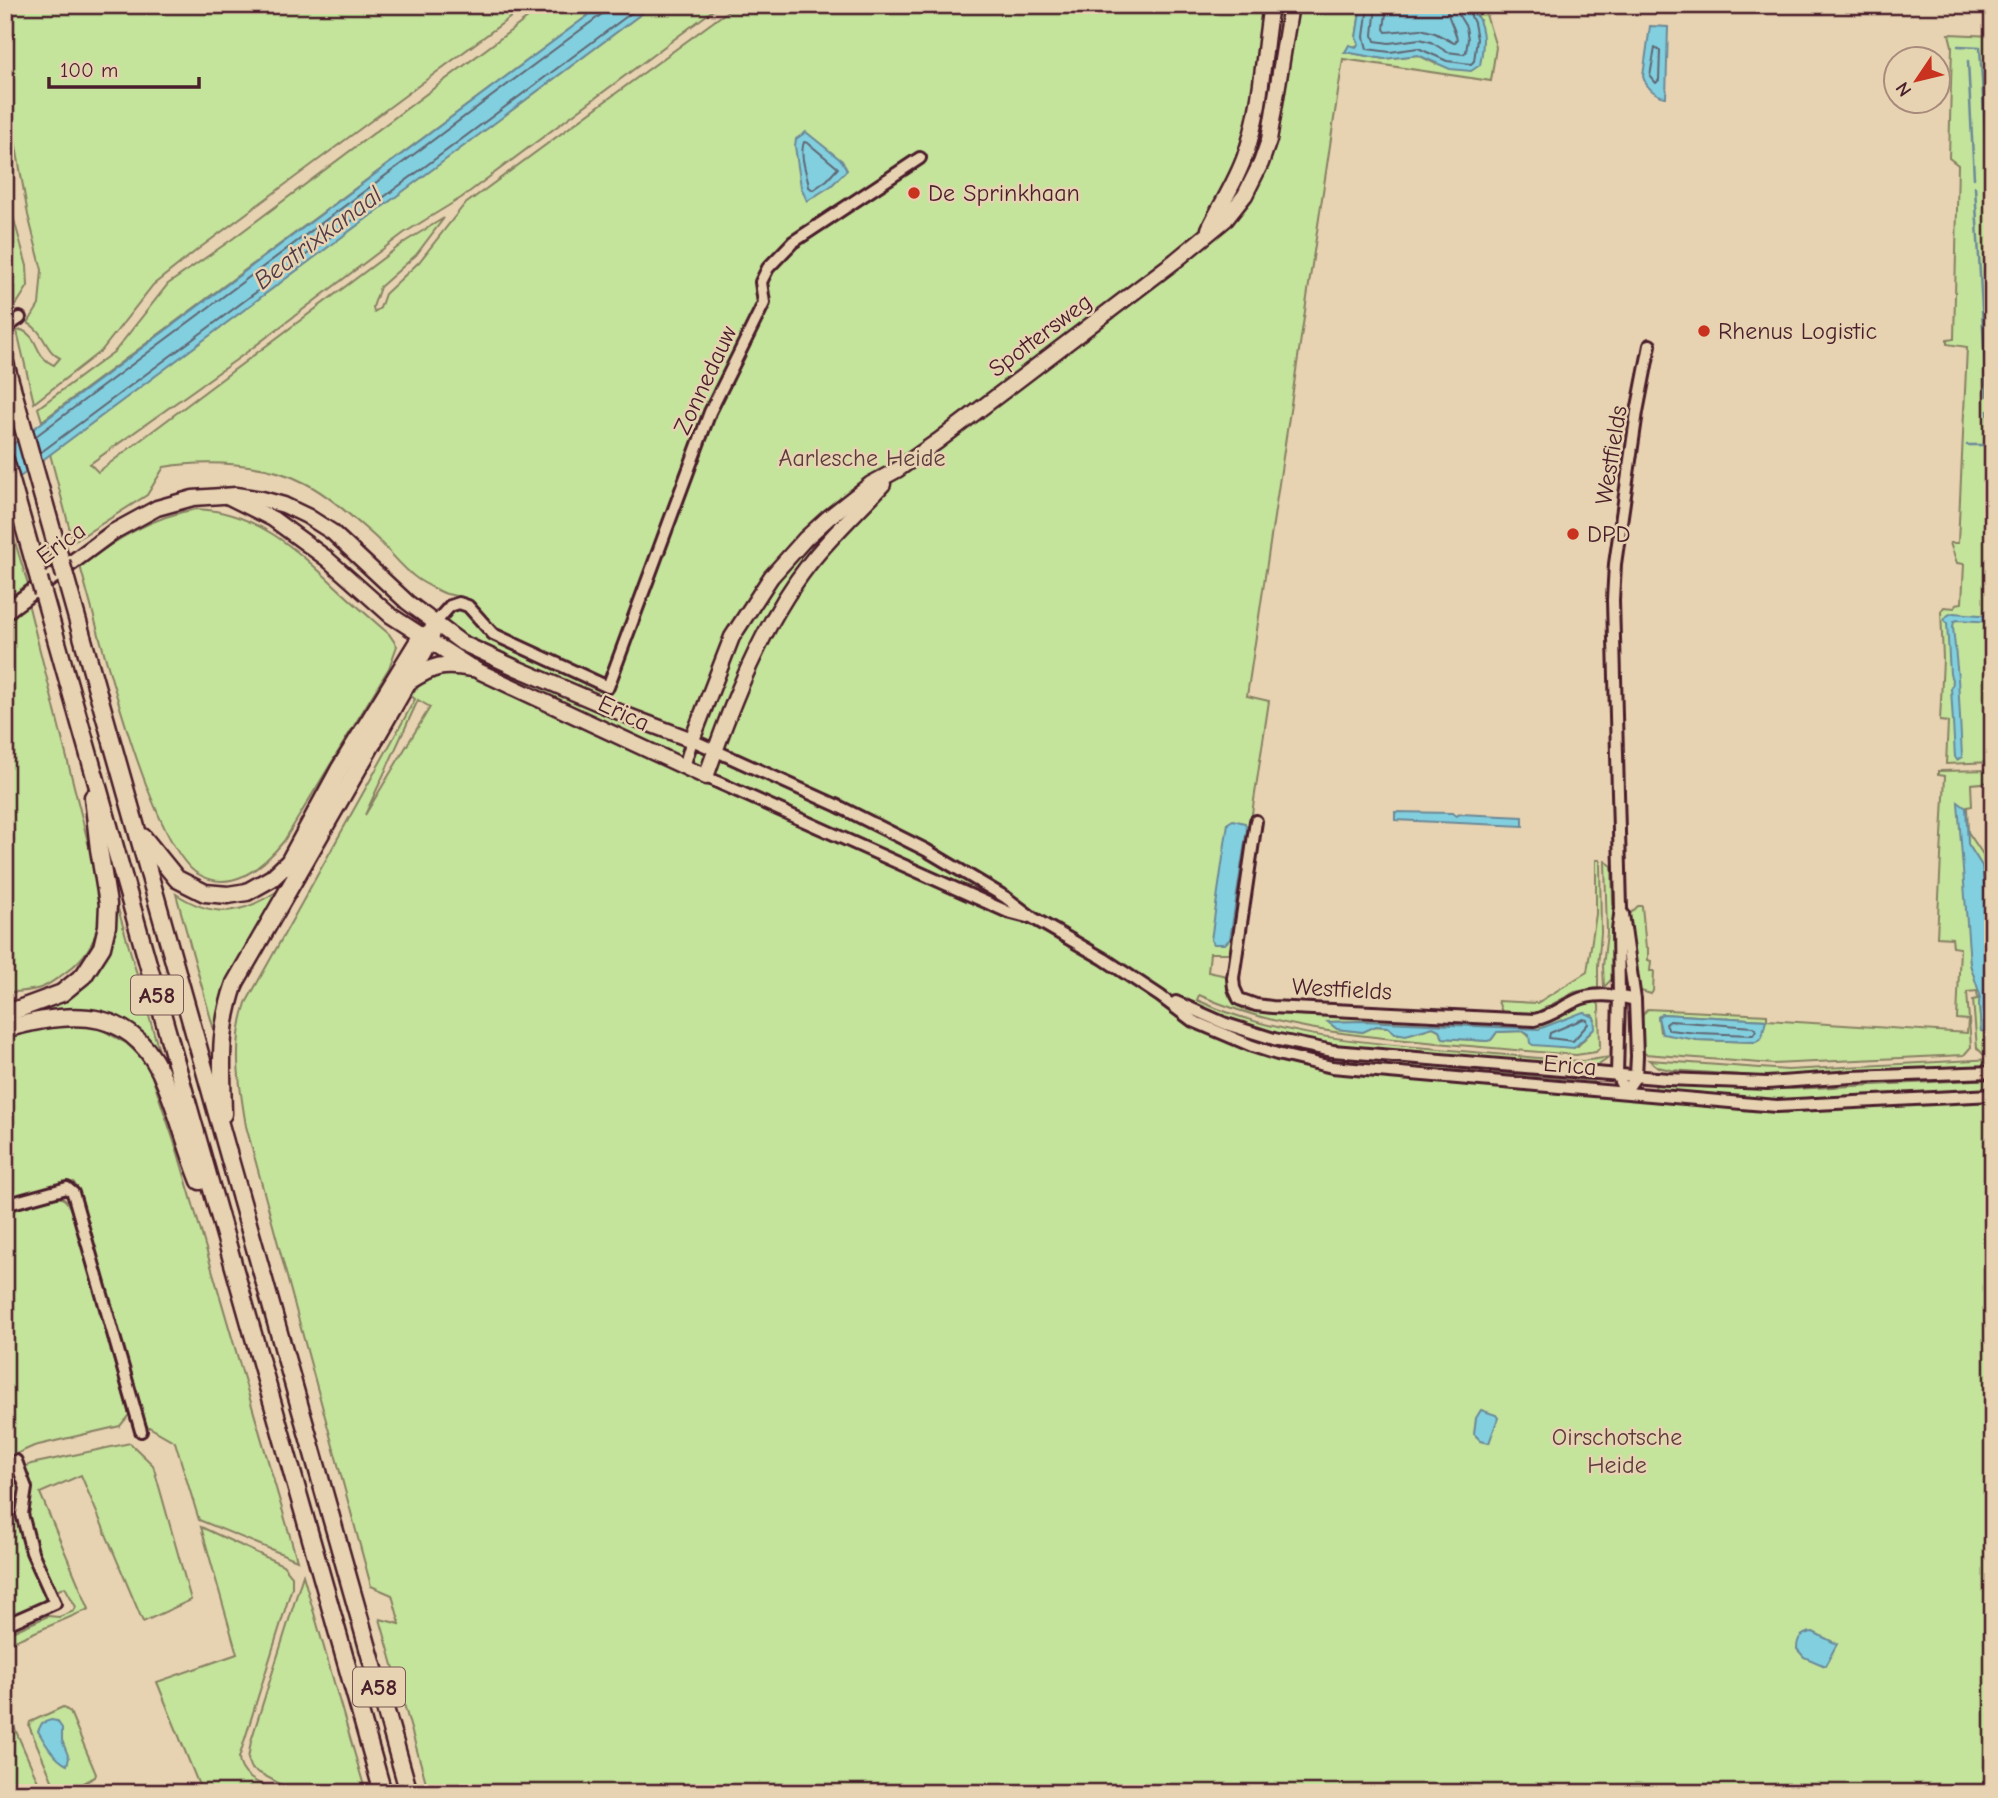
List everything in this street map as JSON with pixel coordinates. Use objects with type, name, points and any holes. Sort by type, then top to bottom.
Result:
[{"type":"highway","name":"A58","points":[[5,363],[409,1793]]},
{"type":"highway","name":"A58","points":[[5,460],[383,1793]]},
{"type":"highway","points":[[425,639],[435,623]]},
{"type":"highway","name":"A58","points":[[138,830],[171,873],[195,889],[218,895],[238,894],[272,878],[289,862],[339,770],[425,639]]},
{"type":"highway","name":"A58","points":[[224,1137],[221,1040],[225,1013],[235,983],[407,683],[425,639]]},
{"type":"highway","points":[[407,683],[438,666],[449,664],[472,668]]},
{"type":"highway","name":"A58","points":[[5,1014],[47,1000],[71,987],[91,967],[105,938],[107,892],[99,849],[88,753]]},
{"type":"highway","name":"A58","points":[[5,1029],[53,1017],[90,1016],[123,1029],[138,1042],[166,1082],[188,1152],[225,1238]]},
{"type":"main road","name":"Spottersweg","points":[[1207,233],[1235,182],[1246,154],[1255,117],[1271,5]]},
{"type":"main road","name":"Spottersweg","points":[[692,740],[732,637],[771,577],[828,518],[872,484],[897,470],[1175,261],[1226,219],[1245,195],[1269,140],[1291,5]]},
{"type":"main road","name":"Spottersweg","points":[[706,777],[751,666],[784,601],[809,564],[843,524],[897,470]]},
{"type":"main road","name":"Erica","points":[[5,612],[113,532],[168,504],[193,498],[236,495],[262,499],[284,505],[307,516],[332,533],[407,601],[462,643],[631,717],[692,740]]},
{"type":"main road","name":"Erica","points":[[227,496],[273,519],[326,558],[390,615],[472,668],[706,777]]},
{"type":"street","name":"Zonnedauw","points":[[608,687],[710,412],[764,303],[761,282],[768,268],[793,242],[920,158]]},
{"type":"street","points":[[5,328],[20,317]]},
{"type":"street","name":"Westfields","points":[[1625,1092],[1617,1075],[1618,930],[1621,908],[1613,603],[1615,564],[1637,412],[1650,345]]},
{"type":"street","name":"Erica","points":[[435,623],[450,606],[459,603],[468,606],[493,635],[608,687]]},
{"type":"street","name":"Erica","points":[[692,740],[838,806],[926,850],[1160,996],[1193,1021],[1277,1054],[1332,1067],[1777,1106],[1993,1095]]},
{"type":"street","name":"Spottersweg","points":[[684,767],[692,740]]},
{"type":"street","name":"Erica","points":[[706,777],[1008,912],[1033,919]]},
{"type":"street","name":"Westfields","points":[[1256,821],[1233,978],[1239,999],[1272,1007],[1534,1020],[1545,1018],[1586,997],[1619,996],[1635,1000]]},
{"type":"street","name":"Westfields","points":[[1621,908],[1627,929],[1635,1000],[1636,1076]]},
{"type":"street","name":"Erica","points":[[1160,996],[1226,1024],[1298,1045],[1333,1051],[1617,1075],[1767,1083],[1993,1072]]},
{"type":"street","points":[[1625,1092],[1636,1076]]},
{"type":"street","points":[[5,1205],[67,1188],[73,1193],[141,1431]]},
{"type":"street","points":[[5,1625],[55,1603],[32,1552],[22,1514],[26,1488],[16,1461]]},
{"type":"green space","points":[[5,5],[527,5],[153,285],[102,350],[34,403],[17,331],[28,333],[48,362],[54,365],[60,358],[28,323],[39,305],[42,270],[28,215],[9,106],[5,77]]},
{"type":"green space","points":[[545,5],[602,5],[42,421],[38,408],[115,351],[168,284],[231,240]]},
{"type":"green space","name":"Aarlesche Heide","points":[[653,5],[720,5],[461,198],[404,233],[243,355],[90,464],[98,472],[406,241],[444,218],[416,255],[380,287],[373,307],[374,312],[380,308],[385,294],[419,262],[464,205],[736,5],[1361,5],[1356,38],[1359,44],[1345,52],[1384,59],[1418,55],[1436,64],[1480,20],[1471,5],[1483,5],[1496,47],[1491,81],[1343,59],[1247,696],[1269,701],[1231,953],[1210,953],[1208,972],[1227,976],[1227,989],[1231,999],[1238,1006],[1250,1011],[1535,1025],[1581,1004],[1597,1002],[1600,1047],[1596,1052],[1576,1055],[1368,1036],[1283,1023],[1199,995],[1197,1000],[1253,1021],[1339,1039],[1562,1060],[1583,1061],[1610,1057],[1593,1069],[1353,1050],[1303,1042],[1227,1020],[1197,1007],[1194,1024],[1285,1059],[1724,1105],[1993,1099],[1993,1793],[429,1793],[380,1619],[400,1624],[392,1595],[371,1586],[246,1126],[239,1079],[238,1049],[246,1003],[415,699],[410,695],[426,679],[449,672],[468,637],[450,626],[446,618],[471,603],[419,580],[373,535],[314,488],[289,476],[236,464],[164,467],[147,495],[73,542],[50,454]],"holes":[[[418,700],[430,707],[365,815]],[[1592,1015],[1595,1020],[1593,1030],[1577,1047],[1530,1037],[1523,1031],[1497,1032],[1487,1041],[1443,1038],[1439,1030],[1433,1027],[1409,1034],[1397,1034],[1388,1027],[1374,1026],[1363,1032],[1337,1029],[1328,1022],[1363,1021],[1539,1029]]]},
{"type":"green space","points":[[1949,34],[1993,36],[1993,762],[1946,764],[1948,722],[1940,721],[1943,659],[1941,611],[1944,607],[1955,608],[1956,604],[1962,603],[1964,564],[1957,563],[1950,543],[1958,543],[1967,347],[1947,344],[1947,340],[1954,339],[1958,165],[1949,158],[1952,46]]},
{"type":"green space","points":[[5,188],[27,266],[28,286],[11,313],[5,295]]},
{"type":"green space","points":[[197,509],[241,518],[278,538],[312,564],[389,634],[397,646],[389,668],[284,841],[257,868],[246,875],[223,881],[198,874],[180,855],[162,823],[144,780],[112,682],[80,566],[135,530],[165,517]]},
{"type":"green space","points":[[5,510],[28,584],[5,601]]},
{"type":"green space","points":[[28,603],[97,878],[99,921],[91,944],[75,965],[43,987],[5,993],[5,626]]},
{"type":"green space","points":[[1993,770],[1993,782],[1971,784],[1972,806],[1967,807],[1968,832],[1986,864],[1993,997],[1988,968],[1988,918],[1982,866],[1968,844],[1966,808],[1970,964],[1981,995],[1981,1031],[1993,1032],[1993,1054],[1983,1054],[1977,1048],[1973,1000],[1978,999],[1977,991],[1967,992],[1971,1047],[1964,1055],[1773,1064],[1645,1054],[1640,1024],[1648,1009],[1767,1015],[1767,1020],[1967,1033],[1968,1020],[1957,1019],[1960,948],[1953,947],[1952,938],[1937,937],[1945,776],[1938,775],[1938,771]],"holes":[[[1663,1014],[1766,1020],[1756,1042],[1697,1040],[1660,1032],[1658,1017]]]},
{"type":"green space","points":[[1596,860],[1600,860],[1601,933],[1598,988],[1575,992],[1536,1013],[1502,1012],[1498,1001],[1537,1003],[1587,972],[1596,914]]},
{"type":"green space","points":[[1605,861],[1612,866],[1615,971],[1604,987],[1603,966],[1607,933]]},
{"type":"green space","points":[[112,888],[164,1068],[108,1019],[5,1021],[88,977]]},
{"type":"green space","points":[[282,888],[225,984],[214,1030],[176,894],[204,908],[230,910],[255,904]]},
{"type":"green space","points":[[1638,906],[1642,906],[1646,948],[1648,960],[1651,961],[1650,971],[1654,971],[1651,994],[1641,991],[1635,981],[1629,915]]},
{"type":"green space","points":[[1204,1017],[1267,1040],[1594,1076],[1594,1081],[1461,1070],[1410,1071],[1322,1061],[1247,1041]]},
{"type":"green space","points":[[82,1024],[97,1027],[126,1043],[140,1056],[150,1071],[178,1153],[297,1560],[199,1520],[175,1442],[144,1424],[74,1182],[5,1200],[5,1038],[55,1025]]},
{"type":"green space","points":[[1993,1059],[1993,1067],[1768,1077],[1671,1070],[1658,1067],[1649,1060],[1788,1070]]},
{"type":"green space","points":[[1993,1079],[1993,1089],[1817,1097],[1772,1102],[1655,1090],[1656,1081],[1793,1089]]},
{"type":"green space","points":[[56,1197],[65,1200],[73,1215],[129,1415],[120,1426],[34,1446],[5,1459],[5,1212]]},
{"type":"green space","points":[[130,1443],[153,1465],[191,1600],[143,1622],[81,1475],[40,1493],[89,1609],[5,1645],[5,1635],[48,1616],[59,1617],[74,1611],[76,1607],[65,1587],[50,1594],[41,1603],[5,1619],[5,1476],[31,1464]]},
{"type":"green space","points":[[201,1527],[283,1565],[292,1576],[292,1587],[239,1758],[240,1765],[248,1776],[280,1793],[202,1793],[157,1682],[237,1654]]},
{"type":"green space","points":[[303,1575],[366,1793],[297,1793],[252,1769],[248,1759],[251,1741]]},
{"type":"green space","points":[[5,1706],[43,1793],[5,1793]]},
{"type":"green space","points":[[63,1707],[70,1712],[96,1774],[75,1788],[60,1792],[54,1785],[29,1726],[30,1722]]},
{"type":"water","name":"Beatrixkanaal","points":[[602,5],[653,5],[5,488],[5,450]]},
{"type":"water","points":[[1361,5],[1471,5],[1483,34],[1480,65],[1471,71],[1450,69],[1418,55],[1384,59],[1345,52],[1349,45],[1356,47],[1359,44],[1356,38]]},
{"type":"water","points":[[1650,26],[1668,27],[1666,97],[1651,90],[1643,76]]},
{"type":"water","points":[[806,132],[842,161],[847,170],[831,186],[807,201],[801,187],[795,146],[796,139]]},
{"type":"water","points":[[1953,613],[1993,616],[1993,622],[1954,621],[1962,757],[1957,760],[1951,688],[1953,683],[1947,623],[1944,620]]},
{"type":"water","points":[[1958,802],[1966,808],[1968,844],[1982,866],[1988,918],[1988,968],[1993,997],[1993,1032],[1981,1031],[1980,995],[1970,964]]},
{"type":"water","points":[[1395,812],[1523,817],[1523,826],[1395,820]]},
{"type":"water","points":[[1233,820],[1245,823],[1247,829],[1230,939],[1225,944],[1214,944],[1211,940],[1228,823]]},
{"type":"water","points":[[1583,1012],[1594,1017],[1595,1028],[1574,1048],[1533,1045],[1529,1035],[1523,1031],[1497,1032],[1487,1041],[1443,1038],[1439,1030],[1433,1027],[1406,1035],[1395,1033],[1388,1027],[1376,1026],[1363,1032],[1337,1029],[1328,1022],[1363,1021],[1539,1029]]},
{"type":"water","points":[[1662,1014],[1766,1020],[1762,1037],[1756,1042],[1697,1040],[1662,1034],[1658,1017]]},
{"type":"water","points":[[1481,1410],[1498,1418],[1489,1443],[1481,1441],[1474,1434],[1476,1418]]},
{"type":"water","points":[[1813,1632],[1837,1644],[1825,1666],[1804,1657],[1797,1649],[1801,1636]]},
{"type":"water","points":[[57,1721],[62,1728],[62,1740],[69,1758],[67,1765],[54,1755],[38,1731],[42,1723]]},
{"type":"waterway","points":[[1958,46],[1980,47],[1993,258]]},
{"type":"waterway","points":[[1968,61],[1974,178]]},
{"type":"waterway","points":[[1975,187],[1987,396]]},
{"type":"waterway","points":[[1988,411],[1993,494]]},
{"type":"waterway","points":[[1967,445],[1993,445]]},
{"type":"place","name":"De Sprinkhaan","points":[[914,193]]},
{"type":"place","name":"Rhenus Logistic","points":[[1704,331]]},
{"type":"place","name":"DPD","points":[[1573,534]]},
{"type":"park label","name":"Oirschotsche Heide","points":[[1617,1451]]}]
